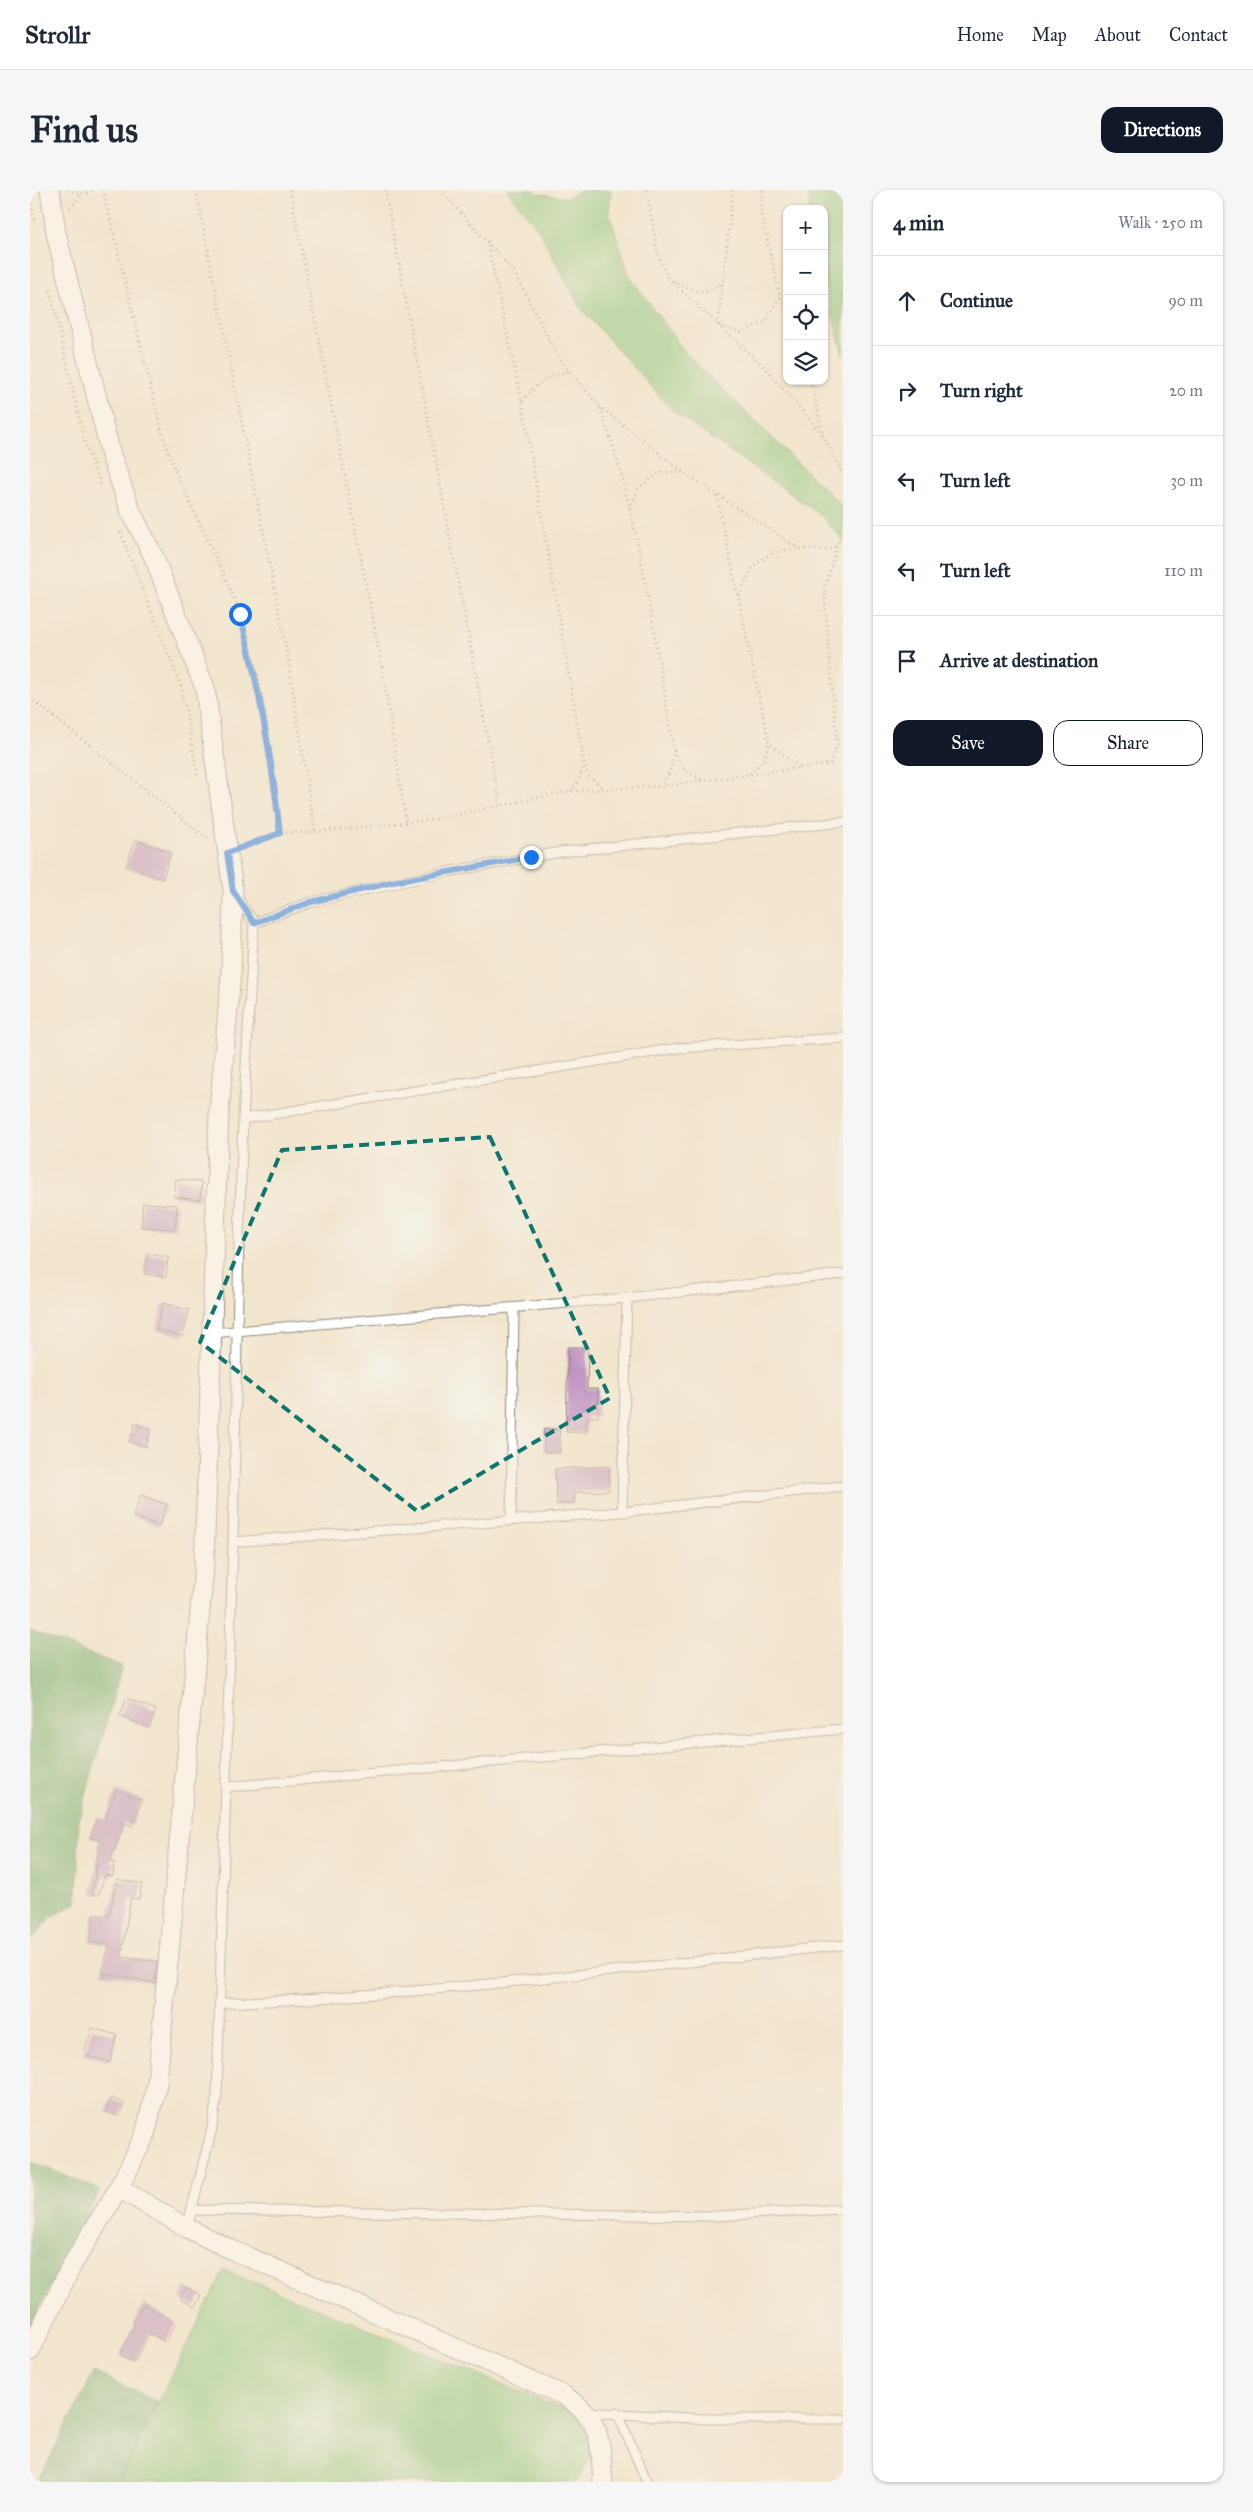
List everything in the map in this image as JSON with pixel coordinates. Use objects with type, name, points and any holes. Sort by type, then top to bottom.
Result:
[{"type":"street","points":[[30,2352],[72,2265],[119,2188],[145,2136],[157,2084],[166,2007],[204,1567],[219,1112],[231,974],[233,891],[205,688],[153,555],[131,512],[111,455],[56,233],[58,191]]},
{"type":"street","points":[[119,2188],[188,2228],[563,2395],[587,2412],[596,2427],[603,2482]]},
{"type":"lane","points":[[254,923],[311,902],[452,870],[561,852],[843,822]]},
{"type":"lane","points":[[188,2228],[217,2095],[233,1542],[236,1331],[243,1119],[254,923],[233,891]]},
{"type":"lane","points":[[243,1119],[678,1048],[843,1038]]},
{"type":"lane","points":[[212,1334],[627,1298],[843,1274]]},
{"type":"lane","points":[[622,1512],[627,1298]]},
{"type":"lane","points":[[511,1520],[514,1308]]},
{"type":"lane","points":[[233,1542],[622,1512],[843,1486]]},
{"type":"lane","points":[[226,1787],[843,1729]]},
{"type":"lane","points":[[220,2003],[307,2000],[482,1984],[843,1945]]},
{"type":"lane","points":[[193,2210],[717,2216],[843,2208]]},
{"type":"lane","points":[[587,2412],[617,2412],[705,2418],[843,2419]]},
{"type":"lane","points":[[617,2412],[647,2482]]},
{"type":"path","points":[[58,191],[83,194],[94,190]]},
{"type":"path","points":[[103,190],[174,472],[240,614],[256,673],[274,772],[280,833]]},
{"type":"path","points":[[196,190],[286,648],[314,832]]},
{"type":"path","points":[[290,190],[381,662],[406,821]]},
{"type":"path","points":[[386,190],[500,804]]},
{"type":"path","points":[[440,190],[513,270],[558,357],[600,407],[683,472],[798,548]]},
{"type":"path","points":[[647,190],[657,250],[668,278],[764,367],[823,435],[843,474]]},
{"type":"path","points":[[718,326],[733,190]]},
{"type":"path","points":[[762,190],[761,213],[780,297],[783,302]]},
{"type":"path","points":[[488,242],[522,402],[584,763],[588,775],[605,789]]},
{"type":"path","points":[[668,278],[695,292],[713,290],[723,283]]},
{"type":"path","points":[[718,326],[741,332],[765,322],[780,297]]},
{"type":"path","points":[[522,402],[535,385],[553,374],[570,371]]},
{"type":"path","points":[[812,385],[823,435]]},
{"type":"path","points":[[600,407],[619,460],[630,508],[674,751],[684,770],[702,780]]},
{"type":"path","points":[[630,508],[640,488],[660,472],[683,472]]},
{"type":"path","points":[[717,496],[769,743],[764,759],[750,774]]},
{"type":"path","points":[[30,698],[227,853],[280,833],[314,832],[430,820],[500,804],[571,791],[662,786],[830,764],[837,745],[824,592],[837,545],[843,533]]},
{"type":"path","points":[[739,596],[753,566],[774,552],[798,548],[827,550],[837,545]]},
{"type":"path","points":[[769,743],[800,768]]},
{"type":"path","points":[[662,786],[670,771],[674,751]]},
{"type":"path","points":[[571,791],[578,782],[584,763]]},
{"type":"highlighted area","points":[[490,1137],[610,1398],[417,1511],[200,1342],[282,1150]]},
{"type":"green space","points":[[507,190],[534,190],[536,193],[567,198],[581,190],[611,190],[609,213],[630,277],[687,355],[843,507],[843,540],[821,515],[673,411],[580,307],[539,230]]},
{"type":"green space","points":[[810,190],[843,190],[843,355],[828,294],[828,205],[809,205]]},
{"type":"green space","points":[[30,1631],[122,1666],[79,1820],[77,1903],[51,1917],[33,1938],[30,1937]]},
{"type":"green space","points":[[30,2161],[100,2190],[30,2326]]},
{"type":"green space","points":[[224,2270],[606,2427],[577,2482],[119,2482]]},
{"type":"green space","points":[[94,2372],[158,2402],[119,2482],[38,2482]]},
{"type":"building","points":[[135,840],[171,852],[163,879],[126,867]]},
{"type":"building","points":[[176,1179],[202,1182],[200,1200],[174,1197]]},
{"type":"building","points":[[143,1203],[177,1205],[175,1229],[141,1227]]},
{"type":"building","points":[[147,1254],[168,1257],[166,1277],[144,1274]]},
{"type":"building","points":[[163,1303],[189,1310],[183,1336],[156,1330]]},
{"type":"building","points":[[568,1347],[588,1347],[587,1389],[598,1389],[598,1417],[587,1417],[586,1433],[566,1432]]},
{"type":"building","points":[[135,1424],[151,1429],[146,1447],[129,1442]]},
{"type":"building","points":[[544,1429],[560,1430],[560,1453],[544,1452]]},
{"type":"building","points":[[609,1466],[609,1491],[574,1492],[574,1503],[557,1504],[555,1469]]},
{"type":"building","points":[[141,1495],[167,1505],[159,1526],[133,1516]]},
{"type":"building","points":[[127,1698],[156,1710],[149,1728],[120,1716]]},
{"type":"building","points":[[116,1790],[142,1800],[132,1826],[124,1823],[110,1862],[114,1862],[113,1876],[105,1875],[98,1895],[92,1894],[100,1841],[90,1837],[97,1818],[105,1821]]},
{"type":"building","points":[[117,1879],[142,1884],[139,1899],[131,1898],[121,1957],[157,1962],[155,1983],[102,1973],[109,1945],[90,1942],[94,1914],[109,1916]]},
{"type":"building","points":[[92,2028],[117,2035],[110,2062],[84,2055]]},
{"type":"building","points":[[111,2098],[124,2103],[119,2116],[106,2112]]},
{"type":"building","points":[[186,2288],[201,2295],[195,2307],[180,2299]]},
{"type":"building","points":[[144,2304],[176,2323],[166,2342],[150,2333],[134,2362],[120,2355],[135,2324],[133,2323]]},
{"type":"route","points":[[240,614],[256,673],[274,772],[280,833],[227,853],[233,891],[254,923],[311,902],[393,882],[531,857]]}]
